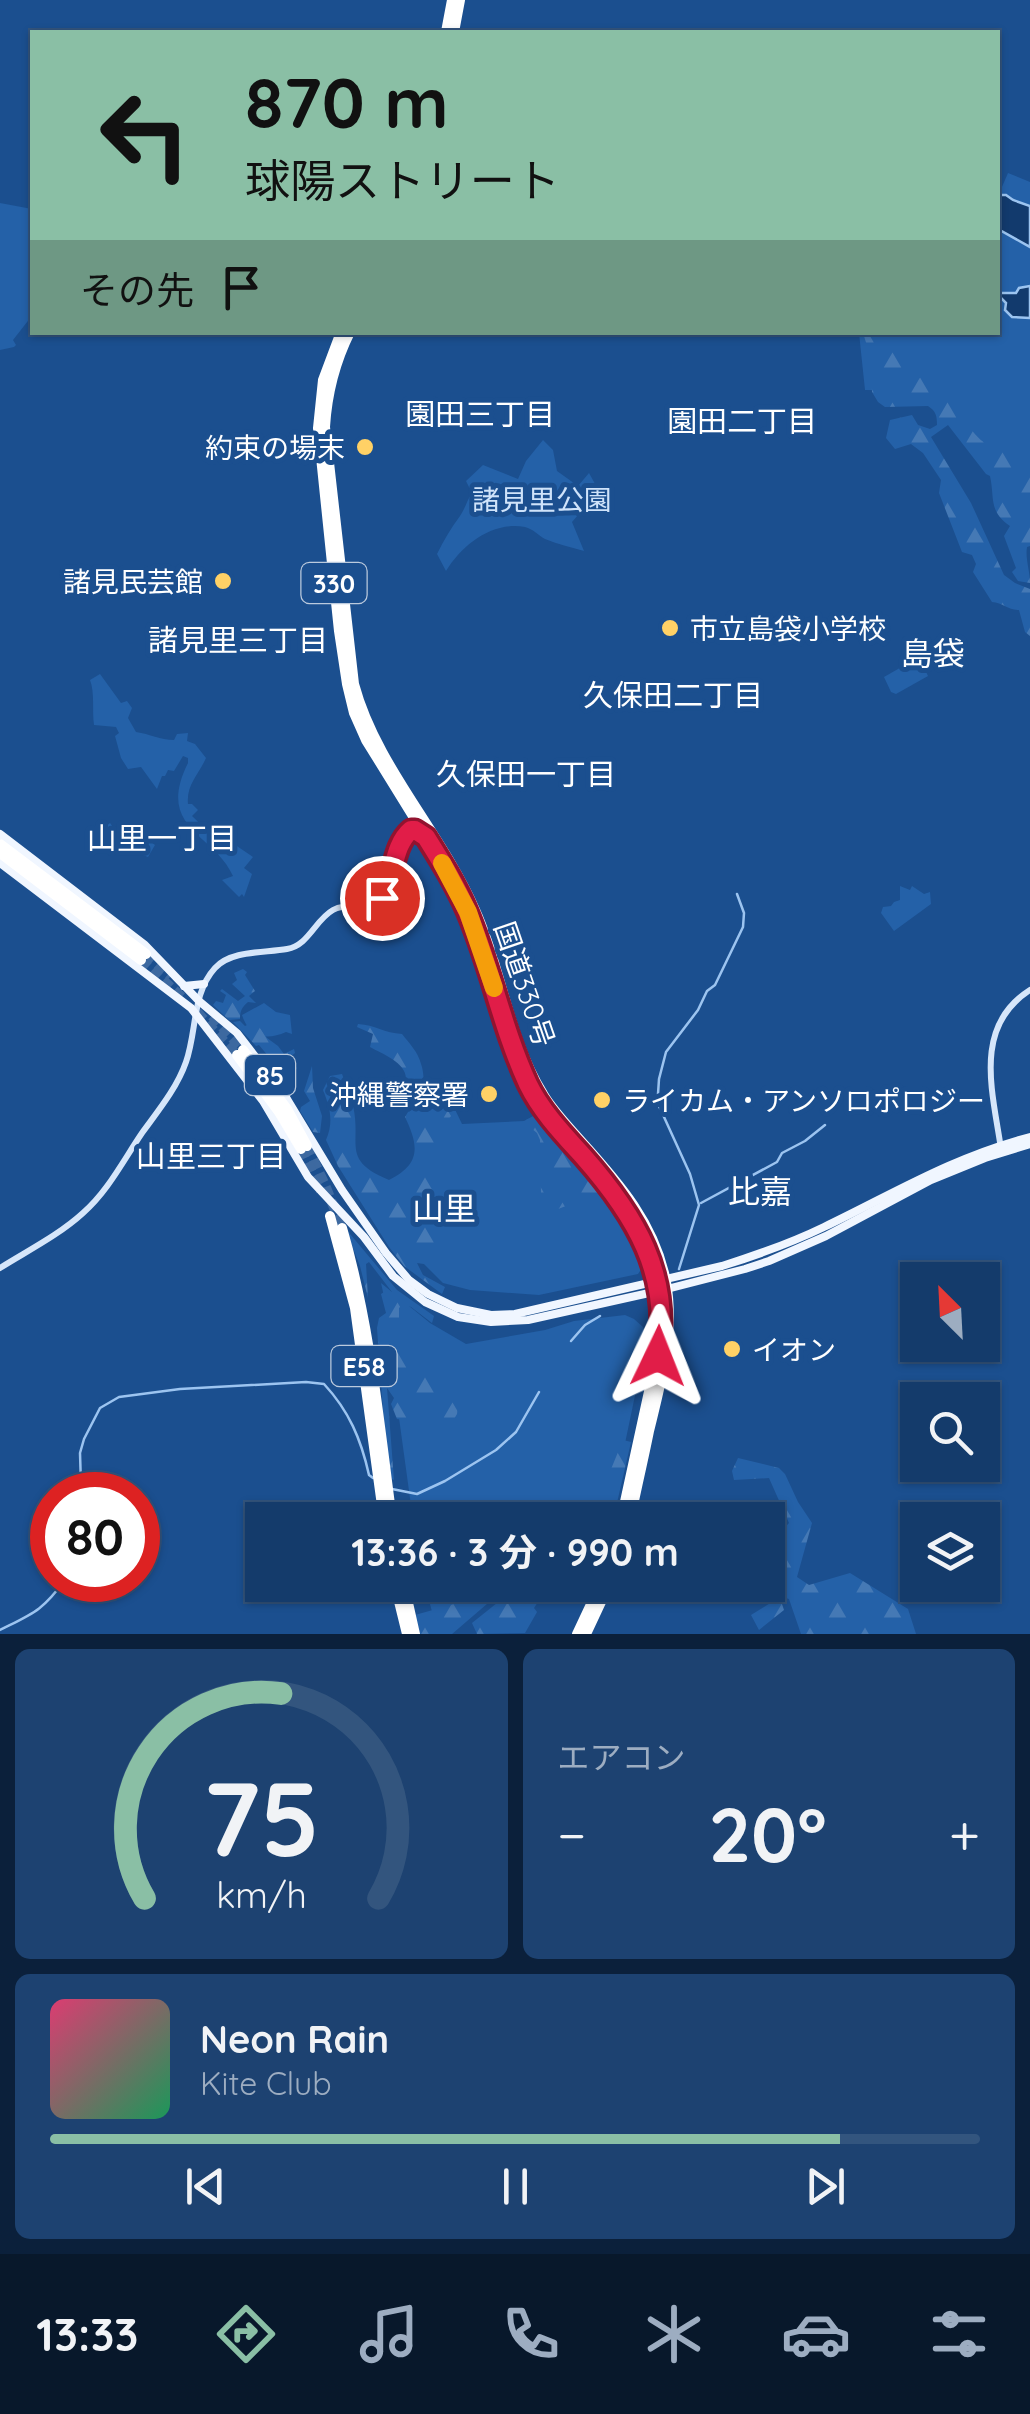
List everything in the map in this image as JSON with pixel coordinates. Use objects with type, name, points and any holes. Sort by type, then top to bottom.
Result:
[{"type":"highway","points":[[446,30],[452,0]]},
{"type":"highway","points":[[454,30],[460,0]]},
{"type":"highway","name":"国道330号","points":[[340,335],[324,380],[318,428],[339,630],[354,714],[366,740],[418,816],[468,912],[514,1052],[530,1087],[547,1114],[620,1200],[641,1235],[662,1286],[660,1342],[625,1502]]},
{"type":"highway","name":"国道330号","points":[[349,335],[329,393],[326,426],[354,684],[372,735],[475,909],[540,1090],[635,1205],[654,1245],[669,1320],[666,1358],[634,1502]]},
{"type":"highway","points":[[0,844],[143,957],[0,853]]},
{"type":"highway","points":[[240,1052],[287,1109],[304,1148]]},
{"type":"highway","name":"E58","points":[[330,1216],[354,1308],[382,1502]]},
{"type":"highway","name":"E58","points":[[342,1228],[366,1325],[390,1502]]},
{"type":"highway","points":[[399,1602],[407,1634]]},
{"type":"highway","points":[[408,1602],[416,1634]]},
{"type":"highway","points":[[577,1634],[592,1602]]},
{"type":"highway","points":[[586,1634],[601,1602]]},
{"type":"main road","points":[[402,797],[402,839]]},
{"type":"main road","points":[[0,1268],[72,1222],[106,1187],[180,1075],[204,984],[214,968],[222,961],[240,956],[294,948],[335,909],[378,902],[388,886],[407,827],[418,816]]},
{"type":"main road","points":[[402,839],[415,830],[426,837]]},
{"type":"main road","name":"85","points":[[0,834],[157,956],[199,1001],[237,1033],[293,1107],[335,1179],[386,1253],[409,1280],[428,1294],[464,1310],[510,1314],[662,1286]]},
{"type":"main road","name":"85","points":[[0,863],[178,996],[263,1101],[312,1182],[364,1236],[399,1282],[425,1302],[458,1317],[500,1322],[543,1317],[769,1261],[931,1180],[1025,1142]]},
{"type":"main road","points":[[184,986],[204,984]]},
{"type":"main road","points":[[1001,1149],[989,1075],[993,1046],[1006,1012],[1030,990]]},
{"type":"green space","points":[[1008,173],[1030,182],[1030,455],[1021,460],[986,453],[927,391],[865,390],[859,335],[1000,335],[1000,191]]},
{"type":"green space","points":[[0,203],[30,209],[30,318],[13,340],[16,345],[0,350]]},
{"type":"green space","points":[[864,335],[911,335],[900,344],[909,380],[927,374],[936,377],[932,386],[936,396],[951,399],[981,440],[1018,456],[1030,454],[1030,583],[1018,581],[1012,572],[1016,568],[1004,536],[1010,526],[995,509],[990,476],[948,425],[931,437],[971,503],[1004,575],[1030,589],[1030,636],[1025,632],[1019,610],[992,602],[973,572],[976,564],[972,555],[962,552],[939,493],[941,480],[923,453],[911,444],[895,449],[886,438],[890,420],[912,415],[918,425],[930,429],[937,425],[933,410],[928,406],[885,407],[878,402],[872,392],[871,358]]},
{"type":"green space","name":"諸見里公園","points":[[543,440],[553,450],[557,471],[578,486],[589,473],[599,491],[572,522],[584,551],[545,539],[525,527],[513,526],[479,537],[460,552],[446,571],[437,554],[472,493],[466,481],[483,465],[518,479]]},
{"type":"green space","points":[[919,657],[928,676],[896,694],[891,692],[884,677]]},
{"type":"green space","points":[[100,674],[121,703],[127,701],[132,708],[128,718],[136,732],[174,740],[177,734],[188,733],[187,741],[195,744],[206,758],[191,785],[188,804],[198,810],[192,816],[214,837],[216,833],[210,825],[215,820],[231,842],[253,857],[244,868],[252,874],[244,897],[239,897],[222,880],[233,876],[183,816],[178,802],[188,758],[183,756],[174,771],[168,770],[162,776],[157,789],[141,767],[128,769],[121,758],[116,727],[94,725],[90,680]]},
{"type":"green space","points":[[110,823],[118,834],[137,835],[155,845],[148,857],[134,852],[110,852],[99,832]]},
{"type":"green space","points":[[900,886],[910,890],[912,886],[924,894],[930,892],[931,904],[894,931],[881,913],[883,907],[900,900]]},
{"type":"green space","points":[[243,969],[255,991],[249,996],[256,1003],[248,1002],[240,1019],[229,1020],[213,1005],[216,1001],[223,1003],[226,995],[222,989],[238,1001],[245,996],[232,984],[237,980],[234,973]]},
{"type":"green space","points":[[264,1003],[276,1012],[290,1015],[292,1034],[265,1036],[249,1028],[242,1015]]},
{"type":"green space","points":[[240,1021],[245,1026],[255,1021],[284,1054],[294,1049],[289,1062],[297,1068],[283,1066],[278,1073],[259,1045],[233,1022]]},
{"type":"green space","points":[[358,1024],[402,1034],[420,1060],[427,1094],[436,1103],[442,1101],[451,1116],[449,1143],[437,1184],[442,1209],[456,1239],[436,1250],[424,1264],[417,1263],[423,1275],[445,1287],[442,1294],[404,1266],[389,1247],[326,1140],[330,1115],[323,1090],[330,1076],[342,1074],[353,1106],[358,1158],[389,1180],[412,1161],[415,1145],[405,1117],[410,1099],[404,1087],[405,1073],[396,1062],[370,1047],[373,1034],[357,1027]]},
{"type":"green space","points":[[312,1066],[313,1088],[322,1116],[320,1133],[313,1132],[300,1111],[310,1101],[304,1091]]},
{"type":"green space","points":[[450,1099],[462,1124],[524,1121],[535,1115],[619,1213],[644,1265],[638,1274],[539,1295],[470,1290],[443,1283],[418,1258],[411,1178],[438,1106]]},
{"type":"green space","points":[[537,1118],[608,1198],[605,1204],[586,1208],[571,1204],[527,1214],[541,1193],[540,1140],[525,1123]]},
{"type":"green space","points":[[345,1228],[397,1290],[434,1316],[432,1323],[403,1304],[396,1334],[405,1346],[403,1355],[407,1361],[416,1366],[424,1364],[435,1388],[450,1399],[459,1397],[453,1433],[437,1422],[397,1419],[391,1404],[394,1398],[387,1388],[394,1480],[386,1451],[377,1328],[379,1318],[386,1313],[381,1294],[392,1292],[369,1262],[368,1298]]},
{"type":"green space","points":[[381,1283],[430,1323],[466,1344],[574,1321],[625,1315],[634,1319],[647,1338],[613,1502],[411,1502],[390,1324]]},
{"type":"green space","points":[[623,1440],[631,1442],[617,1502],[595,1502]]},
{"type":"green space","points":[[738,1458],[779,1468],[785,1474],[812,1523],[797,1577],[809,1585],[850,1573],[908,1609],[916,1634],[801,1634],[789,1599],[785,1599],[785,1527],[789,1523],[785,1502],[780,1502],[769,1478],[734,1480],[732,1471]]},
{"type":"green space","points":[[429,1602],[476,1602],[436,1627]]},
{"type":"green space","points":[[461,1602],[489,1602],[452,1634],[420,1634],[415,1615]]},
{"type":"green space","points":[[498,1602],[538,1602],[534,1608],[537,1612],[525,1633],[477,1634],[472,1623]]},
{"type":"green space","points":[[772,1602],[781,1602],[784,1610],[759,1630],[751,1615]]},
{"type":"shaded area","points":[[1000,195],[1030,206],[1030,247],[1000,230]]},
{"type":"shaded area","points":[[1030,286],[1030,318],[1012,317],[1005,310],[1000,293],[1016,293],[1019,288]]},
{"type":"waterway","points":[[679,1269],[699,1205],[690,1174],[659,1106],[659,1079],[666,1052],[715,985],[743,927],[744,913],[737,894]]},
{"type":"waterway","points":[[701,1203],[777,1162],[782,1153],[825,1125]]},
{"type":"waterway","points":[[571,1341],[600,1316]]},
{"type":"waterway","points":[[81,1472],[84,1439],[100,1408],[119,1397],[180,1389],[306,1382],[324,1384],[340,1405],[353,1426],[373,1478]]},
{"type":"waterway","points":[[392,1489],[417,1494],[496,1450],[516,1432],[539,1392]]},
{"type":"waterway","points":[[0,1630],[46,1602]]},
{"type":"tunnel","points":[[146,954],[171,976]]},
{"type":"tunnel","points":[[141,960],[185,1000]]},
{"type":"tunnel","points":[[197,1012],[237,1055]]},
{"type":"tunnel","points":[[212,1016],[243,1050]]},
{"type":"tunnel","points":[[307,1146],[342,1228]]},
{"type":"tunnel","points":[[301,1149],[321,1191]]},
{"type":"slow traffic","points":[[442,863],[468,912],[494,988]]},
{"type":"place","name":"約束の場末","points":[[365,447]]},
{"type":"place","name":"諸見民芸館","points":[[223,581]]},
{"type":"place","name":"市立島袋小学校","points":[[670,628]]},
{"type":"place","name":"沖縄警察署","points":[[489,1094]]},
{"type":"place","name":"ライカム・アンソロポロジー","points":[[602,1100]]},
{"type":"place","name":"イオン","points":[[732,1349]]},
{"type":"district","name":"園田三丁目","points":[[480,414]]},
{"type":"district","name":"園田二丁目","points":[[742,421]]},
{"type":"district","name":"諸見里三丁目","points":[[238,640]]},
{"type":"district","name":"島袋","points":[[933,653]]},
{"type":"district","name":"久保田二丁目","points":[[673,695]]},
{"type":"district","name":"久保田一丁目","points":[[526,774]]},
{"type":"district","name":"山里一丁目","points":[[162,838]]},
{"type":"district","name":"山里三丁目","points":[[211,1156]]},
{"type":"district","name":"比嘉","points":[[760,1191]]},
{"type":"district","name":"山里","points":[[444,1208]]},
{"type":"route","points":[[382,898],[402,839],[411,830],[419,831],[468,912],[514,1052],[530,1087],[547,1114],[620,1200],[641,1235],[658,1291],[658,1356]]}]
